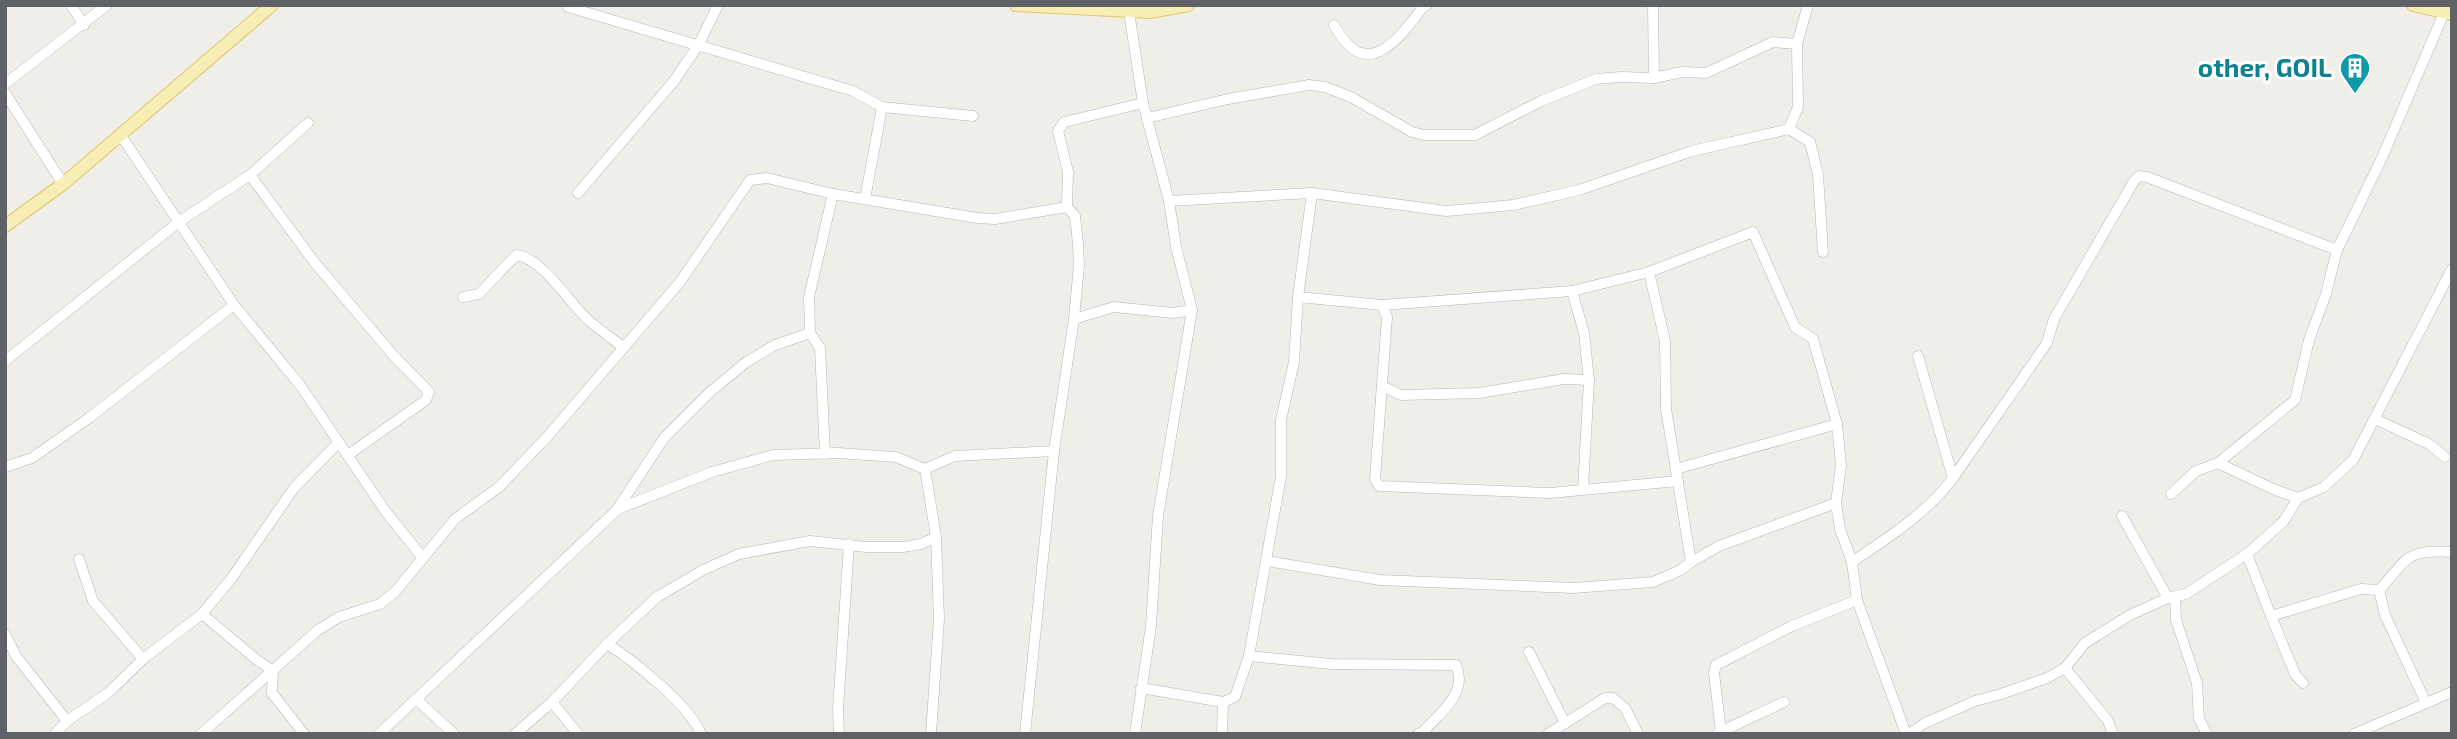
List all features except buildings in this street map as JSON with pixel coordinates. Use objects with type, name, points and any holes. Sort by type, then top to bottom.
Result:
[{"type":"main road","points":[[5,226],[63,184],[272,5]]},
{"type":"main road","points":[[1016,5],[1128,8],[1150,12],[1188,5]]},
{"type":"main road","points":[[2413,5],[2448,14]]},
{"type":"street","points":[[71,5],[83,25]]},
{"type":"street","points":[[5,84],[107,5]]},
{"type":"street","points":[[578,193],[674,81],[699,44],[718,5]]},
{"type":"street","points":[[1334,25],[1341,39],[1356,50],[1372,54],[1382,52],[1402,35],[1427,5]]},
{"type":"street","points":[[1653,5],[1654,78]]},
{"type":"street","points":[[1789,129],[1798,107],[1797,44],[1808,5]]},
{"type":"street","points":[[568,6],[853,91],[882,107],[973,116]]},
{"type":"street","points":[[1128,8],[1143,103],[1169,201],[1176,247],[1192,310],[1158,516],[1151,626],[1135,734]]},
{"type":"street","points":[[2171,494],[2196,471],[2218,463],[2295,400],[2309,340],[2326,294],[2337,250],[2448,14]]},
{"type":"street","points":[[1147,118],[1227,99],[1309,85],[1351,97],[1412,132],[1424,135],[1475,135],[1541,101],[1596,79],[1654,78],[1682,72],[1706,73],[1773,42],[1797,44]]},
{"type":"street","points":[[5,93],[63,184]]},
{"type":"street","points":[[1025,734],[1054,451],[1079,265],[1075,216],[1067,207],[1068,172],[1058,131],[1064,122],[1143,103]]},
{"type":"street","points":[[865,199],[882,107]]},
{"type":"street","points":[[5,361],[180,222],[250,175],[307,123]]},
{"type":"street","points":[[1169,201],[1312,193],[1446,211],[1513,205],[1579,190],[1692,151],[1789,129],[1810,142],[1818,175],[1823,252]]},
{"type":"street","points":[[120,134],[234,306],[300,385],[386,512],[423,558]]},
{"type":"street","points":[[250,175],[314,263],[393,355],[429,392],[426,400],[348,455]]},
{"type":"street","points":[[1852,562],[1936,500],[2047,343],[2054,319],[2139,176],[2337,250]]},
{"type":"street","points":[[201,734],[318,630],[339,617],[380,604],[395,592],[455,519],[499,487],[547,437],[681,282],[750,180],[767,178],[833,194],[977,218],[995,219],[1067,207]]},
{"type":"street","points":[[1141,688],[1223,702],[1235,697],[1249,656],[1281,476],[1281,420],[1294,362],[1298,297],[1312,193]]},
{"type":"street","points":[[825,454],[820,348],[810,333],[809,297],[833,194]]},
{"type":"street","points":[[1298,297],[1382,305],[1572,290],[1649,272],[1753,232],[1796,327],[1814,339],[1837,424],[1841,465],[1836,503],[1840,529],[1852,562],[1857,600],[1907,734],[1975,701],[2001,695],[2047,678],[2065,668],[2085,643],[2130,615],[2186,594],[2247,554],[2283,522],[2298,498],[2324,487],[2353,460],[2452,269]]},
{"type":"street","points":[[463,297],[479,294],[516,255],[526,256],[588,320],[623,347]]},
{"type":"street","points":[[1649,272],[1665,341],[1666,409],[1691,562]]},
{"type":"street","points":[[1572,290],[1584,333],[1590,380],[1583,489]]},
{"type":"street","points":[[1382,305],[1387,317],[1375,479],[1379,486],[1550,493],[1678,481]]},
{"type":"street","points":[[5,467],[32,458],[234,306]]},
{"type":"street","points":[[1073,319],[1114,307],[1173,313],[1192,310]]},
{"type":"street","points":[[379,734],[618,509],[664,438],[709,393],[745,363],[775,345],[810,333]]},
{"type":"street","points":[[1918,356],[1952,478]]},
{"type":"street","points":[[1382,386],[1401,395],[1479,393],[1564,379],[1590,380]]},
{"type":"street","points":[[2375,419],[2429,443],[2445,457]]},
{"type":"street","points":[[1676,469],[1837,424]]},
{"type":"street","points":[[55,734],[67,721],[108,693],[143,659],[202,614],[231,579],[295,488],[338,443]]},
{"type":"street","points":[[618,509],[712,472],[773,454],[896,457],[925,469],[955,456],[1054,451]]},
{"type":"street","points":[[2218,463],[2298,498]]},
{"type":"street","points":[[925,469],[936,537],[939,619],[930,734]]},
{"type":"street","points":[[1267,561],[1380,580],[1573,588],[1653,582],[1681,570],[1719,547],[1836,503]]},
{"type":"street","points":[[2122,516],[2171,598],[2197,683],[2199,719],[2207,734]]},
{"type":"street","points":[[515,734],[552,702],[607,644],[657,597],[703,570],[739,554],[810,541],[866,547],[903,547],[921,544],[936,537]]},
{"type":"street","points":[[839,734],[838,709],[849,544]]},
{"type":"street","points":[[2379,590],[2413,553],[2452,552]]},
{"type":"street","points":[[2247,554],[2295,674],[2303,683]]},
{"type":"street","points":[[79,559],[93,601],[143,659]]},
{"type":"street","points":[[2271,616],[2361,589],[2379,590]]},
{"type":"street","points":[[2379,590],[2385,615],[2426,703]]},
{"type":"street","points":[[1784,702],[1719,733],[1714,673],[1716,666],[1791,626],[1857,600]]},
{"type":"street","points":[[202,614],[273,671]]},
{"type":"street","points":[[5,634],[16,656],[67,721]]},
{"type":"street","points":[[607,644],[622,653],[664,689],[697,723],[701,734]]},
{"type":"street","points":[[1529,652],[1565,723]]},
{"type":"street","points":[[5,663],[16,656]]},
{"type":"street","points":[[1249,656],[1331,664],[1456,665],[1460,683],[1454,698],[1424,731],[1418,734]]},
{"type":"street","points":[[2065,668],[2108,721],[2113,734]]},
{"type":"street","points":[[273,671],[272,693],[304,734]]},
{"type":"street","points":[[2354,734],[2452,692]]},
{"type":"street","points":[[1548,734],[1605,698],[1613,698],[1625,708],[1639,734]]},
{"type":"street","points":[[416,699],[454,734]]},
{"type":"street","points":[[552,702],[578,734]]},
{"type":"street","points":[[1222,734],[1223,702]]},
{"type":"place","name":"other, GOIL","points":[[2355,95]]}]
